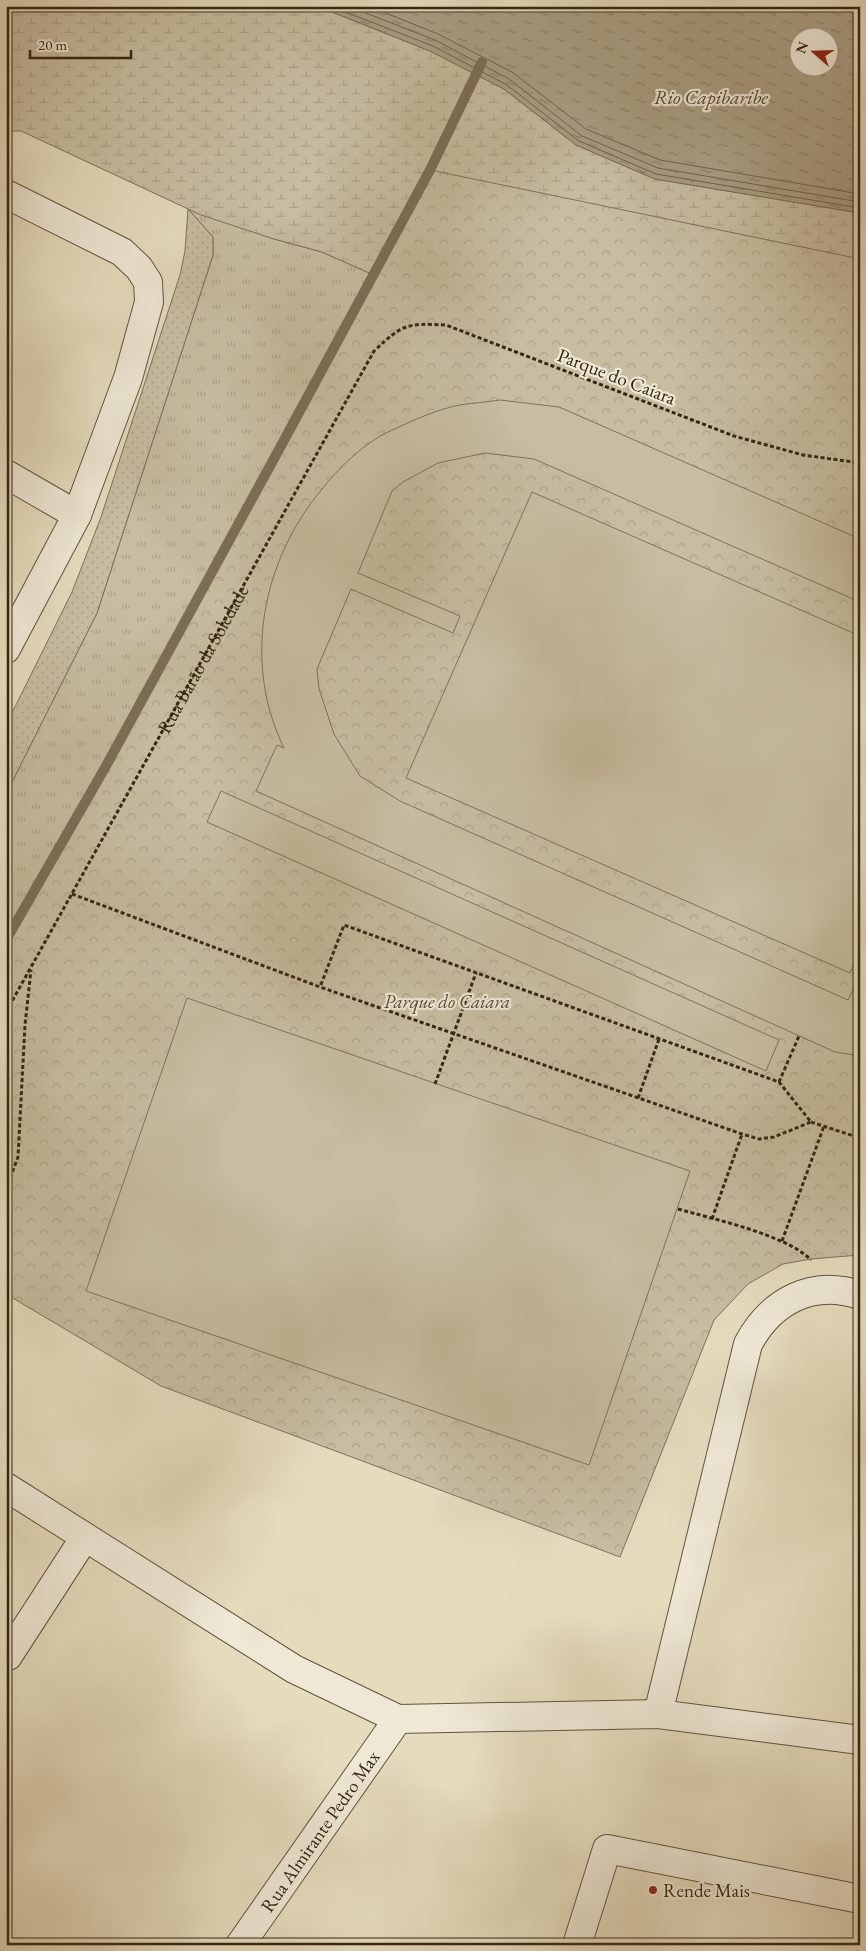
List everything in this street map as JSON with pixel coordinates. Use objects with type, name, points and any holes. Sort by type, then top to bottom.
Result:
[{"type":"street","points":[[6,194],[122,252],[139,268],[148,282],[149,302],[128,378],[77,515],[6,649]]},
{"type":"street","points":[[6,474],[77,515]]},
{"type":"street","points":[[658,1714],[748,1344],[755,1330],[771,1312],[792,1297],[820,1290],[849,1291],[860,1295]]},
{"type":"street","points":[[6,1487],[294,1669],[398,1719],[658,1714],[860,1740]]},
{"type":"street","points":[[8,1656],[85,1537]]},
{"type":"street","name":"Rua Almirante Pedro Max","points":[[240,1945],[398,1719]]},
{"type":"street","points":[[576,1945],[607,1849],[860,1899]]},
{"type":"path","name":"Parque do Caiara","points":[[374,351],[396,331],[416,324],[446,325],[734,436],[803,455],[860,463]]},
{"type":"path","name":"Rua Barão da Soledade","points":[[6,1012],[374,351]]},
{"type":"path","points":[[72,894],[320,987],[742,1134],[759,1139],[774,1137],[811,1122]]},
{"type":"path","points":[[320,987],[344,925],[779,1082],[811,1122],[860,1138]]},
{"type":"path","name":"Rua Barão da Soledade","points":[[6,1183],[10,1178],[18,1157],[24,1035],[32,966]]},
{"type":"path","points":[[435,1084],[476,972]]},
{"type":"path","points":[[779,1082],[799,1036]]},
{"type":"path","points":[[638,1098],[659,1039]]},
{"type":"path","points":[[782,1241],[824,1126]]},
{"type":"path","points":[[712,1219],[742,1134]]},
{"type":"path","points":[[678,1209],[782,1241],[811,1259],[816,1269],[820,1290]]},
{"type":"green space","points":[[6,6],[317,6],[430,51],[504,89],[576,145],[655,179],[860,213],[860,311],[418,285],[374,275],[322,252],[274,239],[201,215],[21,131],[6,131]]},
{"type":"green space","name":"Parque do Caiara","points":[[430,170],[860,259],[860,1255],[811,1259],[783,1264],[748,1284],[714,1320],[620,1557],[161,1386],[6,1294],[6,940],[106,766]]},
{"type":"green space","points":[[188,209],[274,239],[322,252],[374,275],[106,766],[6,940],[6,794],[97,613],[213,255],[213,237]]},
{"type":"green space","points":[[188,209],[213,237],[213,255],[97,613],[6,794],[6,725],[72,592],[101,517],[180,275],[185,251]]},
{"type":"green space","points":[[500,400],[559,407],[860,539],[860,602],[534,459],[485,453],[438,463],[403,482],[392,491],[358,573],[460,616],[453,633],[351,589],[317,669],[319,689],[334,734],[360,776],[400,801],[848,1000],[860,975],[860,1056],[835,1052],[256,791],[277,745],[284,748],[271,715],[264,681],[262,647],[265,613],[273,580],[285,548],[301,517],[322,489],[343,466],[358,452],[384,434],[436,411],[464,404]]},
{"type":"green space","points":[[532,492],[860,636],[860,951],[850,973],[406,778]]},
{"type":"green space","points":[[221,791],[779,1040],[766,1071],[207,822]]},
{"type":"green space","points":[[187,998],[690,1171],[589,1465],[86,1291]]},
{"type":"water","name":"Rio Capibaribe","points":[[317,6],[860,6],[860,213],[655,179],[576,145],[504,89],[430,51]]},
{"type":"waterway","points":[[6,940],[106,766],[282,444],[430,170],[482,62]]},
{"type":"place","name":"Rende Mais","points":[[653,1890]]}]
